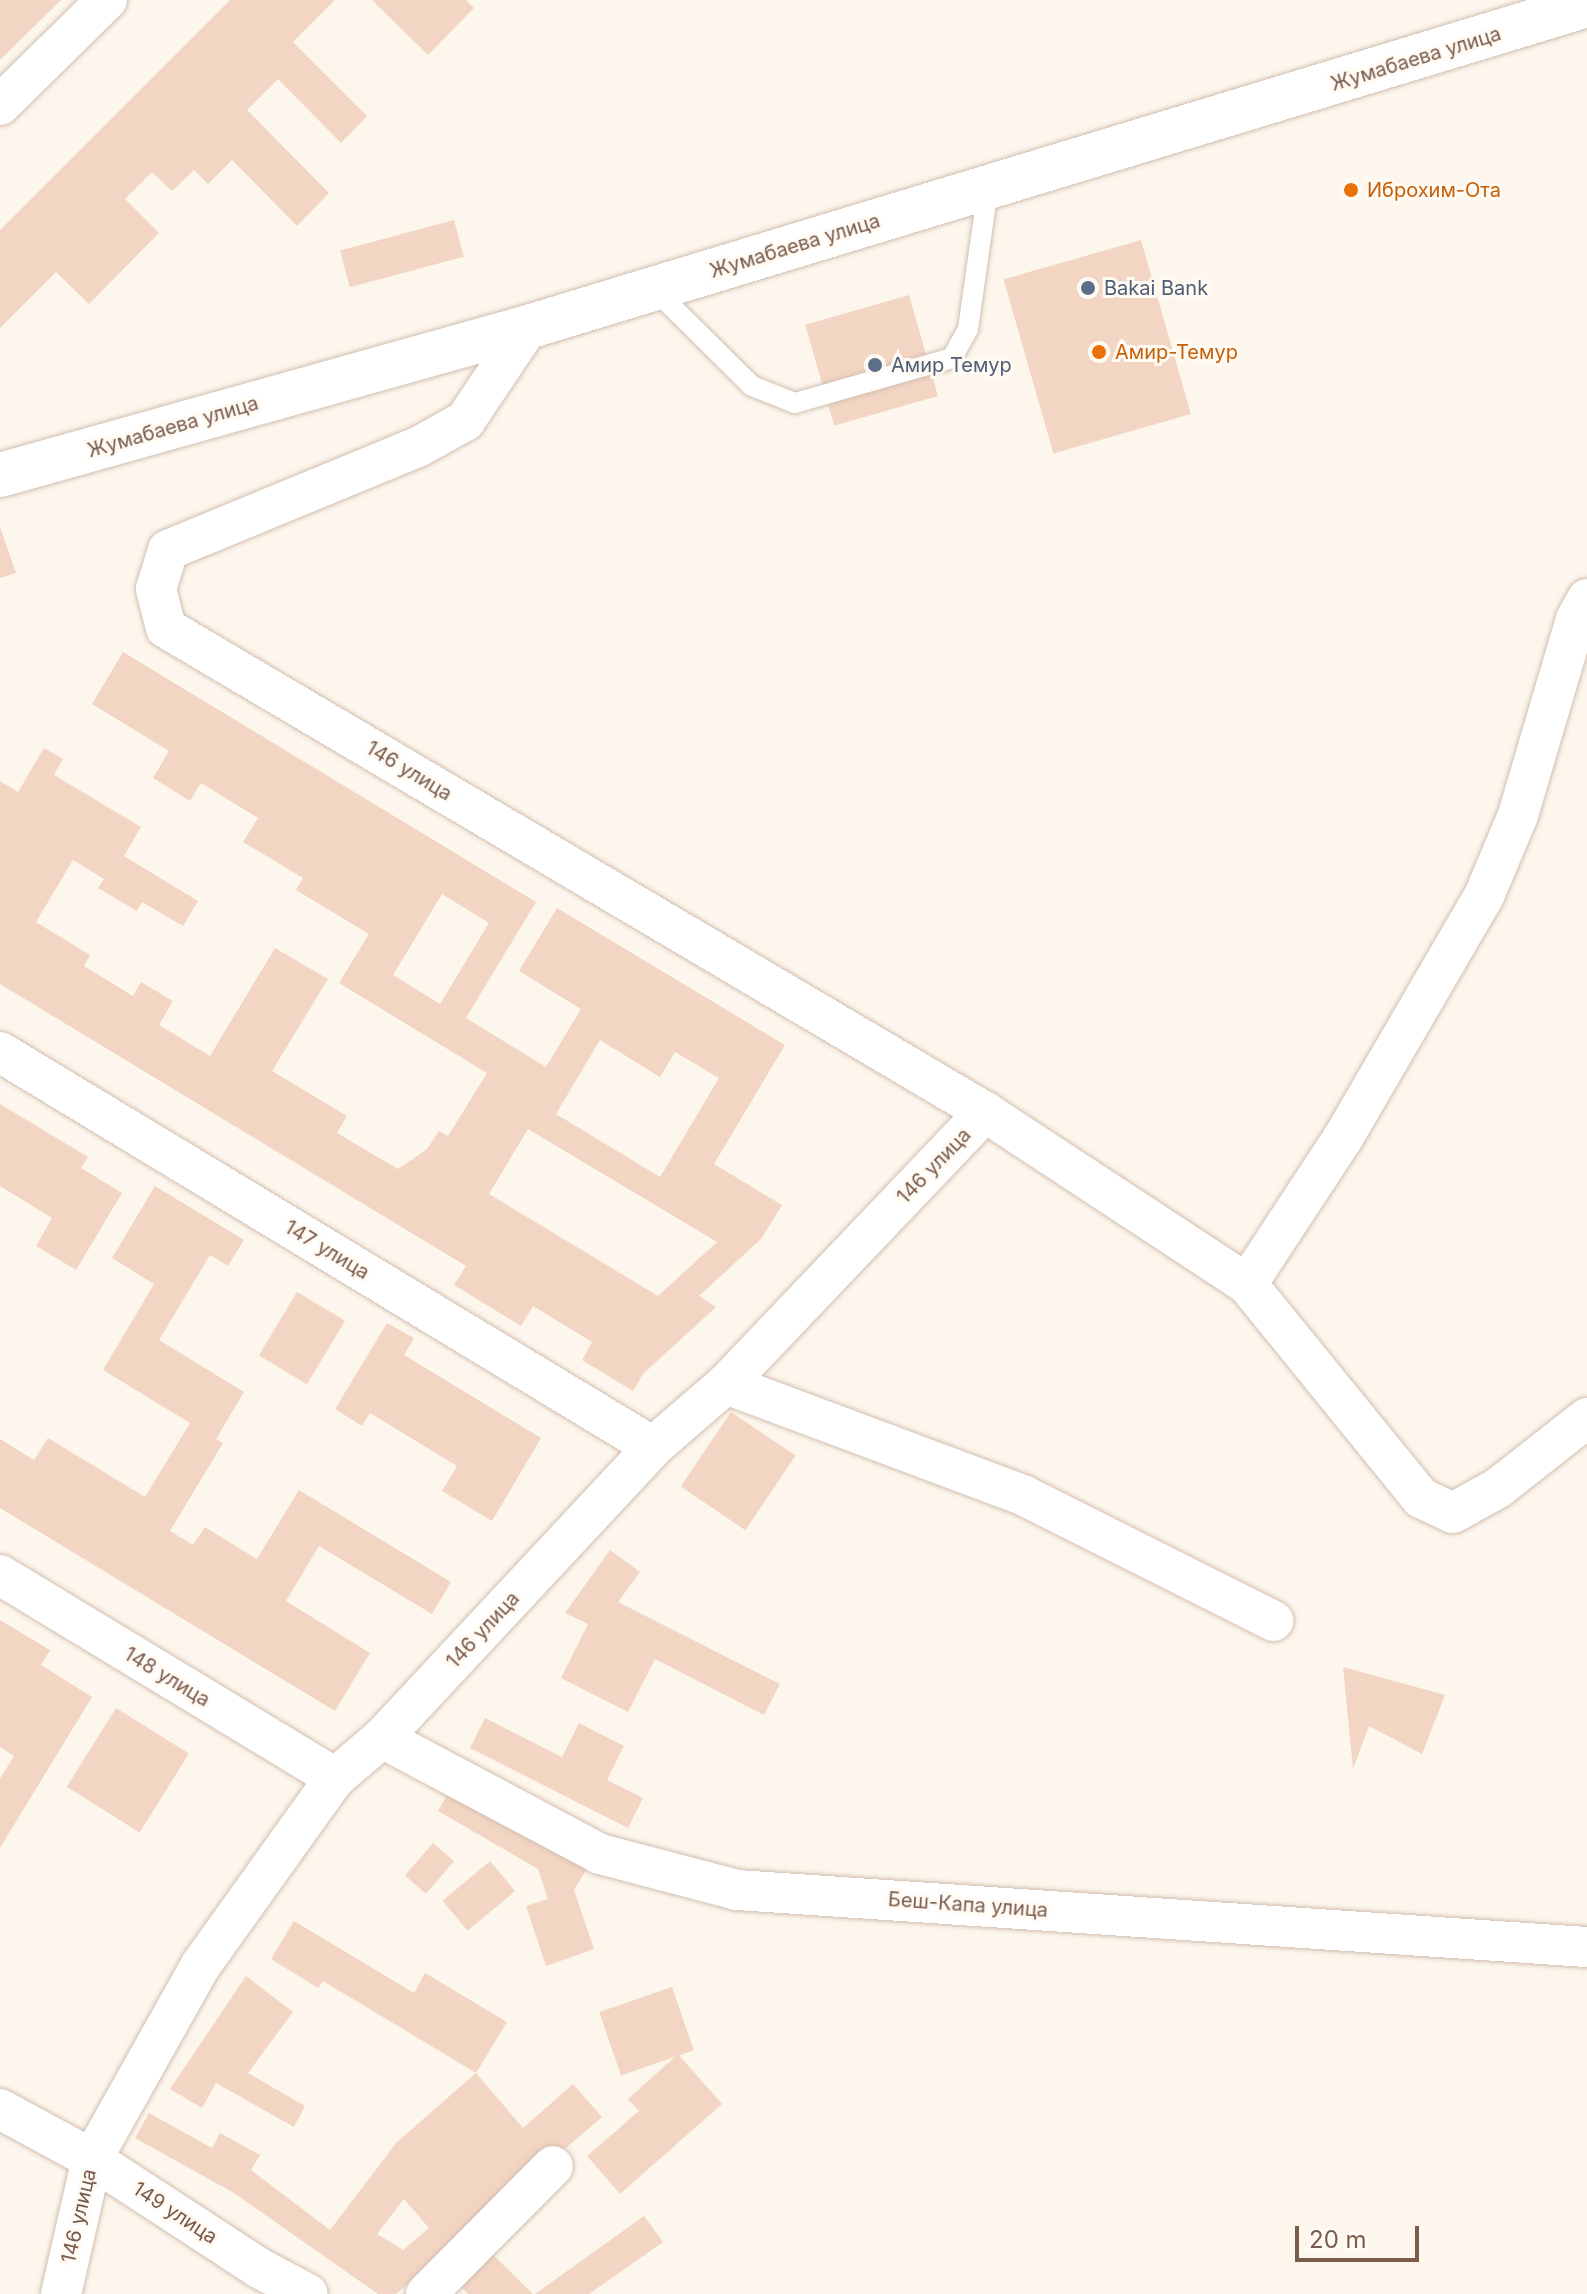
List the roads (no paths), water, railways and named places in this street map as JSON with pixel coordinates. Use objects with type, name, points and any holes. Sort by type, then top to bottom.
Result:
[{"type":"street","points":[[0,105],[107,0]]},
{"type":"street","name":"Жумабаева улица","points":[[0,475],[528,327],[1577,5]]},
{"type":"street","name":"146 улица","points":[[61,2294],[92,2159],[201,1965],[335,1778],[382,1738],[653,1447],[726,1384],[985,1112],[166,628],[156,589],[168,550],[418,447],[465,421],[528,327]]},
{"type":"street","points":[[1247,1284],[1343,1138],[1484,896],[1518,815],[1576,619],[1587,599]]},
{"type":"street","name":"147 улица","points":[[0,1052],[653,1447]]},
{"type":"street","points":[[985,1112],[1247,1284],[1421,1498],[1453,1513],[1498,1488],[1587,1418]]},
{"type":"street","points":[[726,1384],[1025,1496],[1273,1621]]},
{"type":"street","name":"148 улица","points":[[0,1575],[335,1778]]},
{"type":"street","name":"Беш-Капа улица","points":[[382,1738],[600,1854],[737,1890],[1587,1947]]},
{"type":"street","name":"149 улица","points":[[0,2109],[92,2159],[259,2268],[308,2294]]},
{"type":"street","points":[[426,2294],[553,2166]]},
{"type":"lane","points":[[654,289],[752,386],[795,403],[952,358],[968,329],[988,188]]},
{"type":"place","name":"Иброхим-Ота","points":[[1351,190]]},
{"type":"place","name":"Bakai Bank","points":[[1088,288]]},
{"type":"place","name":"Амир-Темур","points":[[1099,352]]},
{"type":"place","name":"Амир Темур","points":[[875,365]]}]
